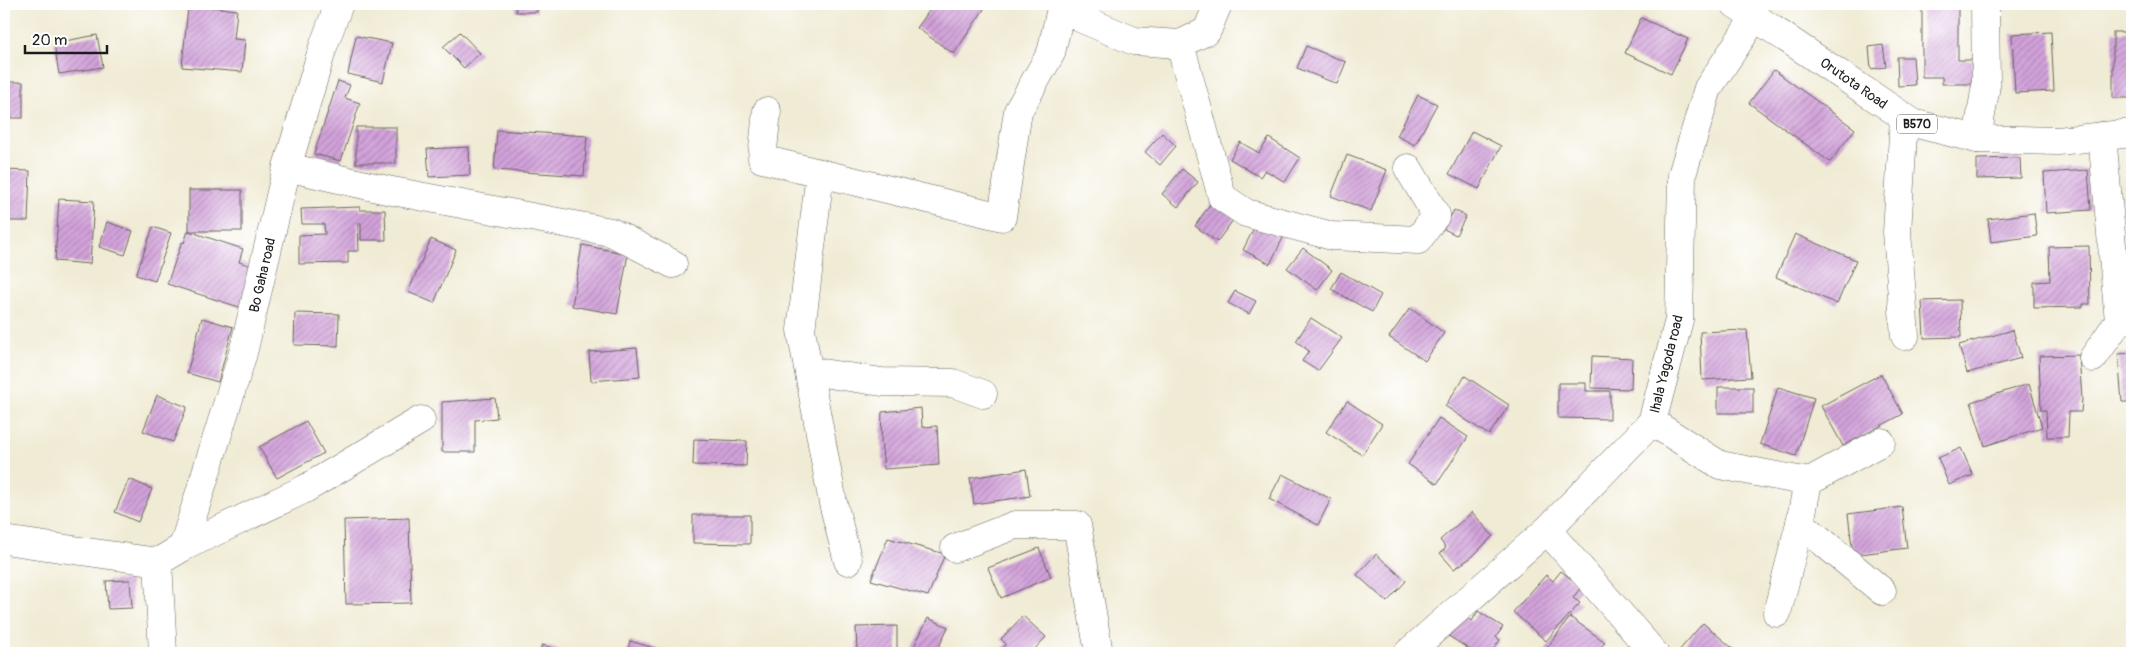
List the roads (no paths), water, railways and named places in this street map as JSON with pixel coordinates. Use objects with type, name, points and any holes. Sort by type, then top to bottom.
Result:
[{"type":"street","name":"Bo Gaha road","points":[[183,547],[243,352],[287,167],[324,46],[339,4]]},
{"type":"street","points":[[766,111],[762,159],[1002,217],[1018,111],[1051,53],[1062,4]]},
{"type":"street","points":[[1068,4],[1080,18],[1134,41],[1180,44],[1207,31],[1218,4]]},
{"type":"street","points":[[1977,139],[1986,85],[1984,4]]},
{"type":"street","name":"Orutota Road","points":[[1745,10],[1913,123],[1977,139],[2058,141],[2132,133]]},
{"type":"street","name":"Ihala Yagoda road","points":[[1408,653],[1547,530],[1652,422],[1679,320],[1682,176],[1708,88],[1745,10]]},
{"type":"street","points":[[1180,44],[1222,197],[1246,213],[1332,236],[1418,240],[1436,214],[1408,168]]},
{"type":"street","points":[[1904,118],[1897,232],[1905,336]]},
{"type":"street","points":[[2093,358],[2126,320],[2102,136]]},
{"type":"street","points":[[287,167],[386,190],[611,232],[673,264]]},
{"type":"street","points":[[820,173],[801,330],[833,503],[848,561]]},
{"type":"street","points":[[809,371],[882,382],[953,383],[983,394]]},
{"type":"street","points":[[4,540],[158,562],[183,547],[305,489],[421,420]]},
{"type":"street","points":[[1652,422],[1720,465],[1808,482],[1881,442]]},
{"type":"street","points":[[1777,613],[1800,523],[1808,482]]},
{"type":"street","points":[[1800,523],[1882,591]]},
{"type":"street","points":[[955,548],[1016,525],[1077,526],[1099,653]]},
{"type":"street","points":[[1547,530],[1654,653]]},
{"type":"street","points":[[158,562],[163,653]]}]
